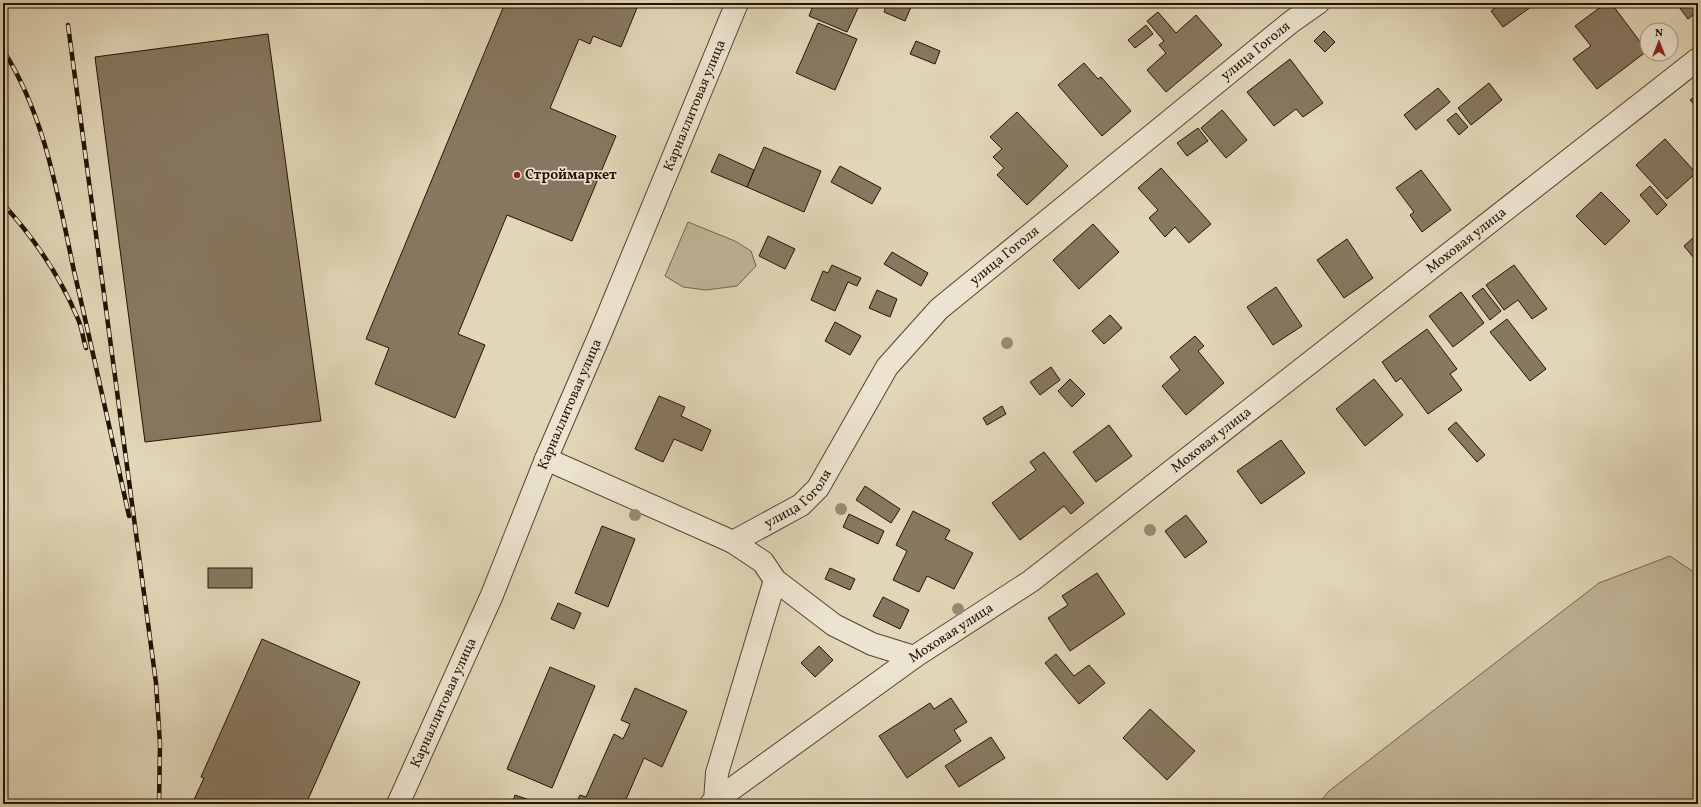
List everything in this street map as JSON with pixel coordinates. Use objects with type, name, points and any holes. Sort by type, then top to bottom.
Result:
[{"type":"street","name":"Карналлитовая улица","points":[[398,804],[492,595],[546,459],[601,332],[737,3]]},
{"type":"street","name":"улица Гоголя","points":[[733,542],[801,505],[818,488],[888,367],[939,309],[1285,27],[1318,3]]},
{"type":"street","name":"Моховая улица","points":[[713,803],[914,657],[1031,580],[1698,59]]},
{"type":"street","points":[[546,459],[733,542],[763,562],[775,580],[834,625],[872,644],[914,657]]},
{"type":"street","points":[[713,803],[717,773],[775,580]]},
{"type":"shaded area","points":[[688,222],[735,241],[751,251],[756,266],[737,286],[706,290],[683,287],[665,276]]},
{"type":"shaded area","points":[[1670,556],[1698,575],[1698,804],[1318,804],[1329,791],[1599,583]]},
{"type":"building","name":"Строймаркет","points":[[505,3],[639,3],[621,47],[593,36],[590,44],[579,39],[550,108],[616,136],[572,241],[507,215],[458,334],[485,345],[455,418],[375,384],[389,348],[366,339]]},
{"type":"building","points":[[814,3],[845,3],[858,8],[847,32],[809,16]]},
{"type":"building","points":[[887,3],[902,3],[911,7],[905,21],[884,12]]},
{"type":"building","points":[[1273,3],[1284,3],[1277,8]]},
{"type":"building","points":[[1502,3],[1528,3],[1531,7],[1503,27],[1491,11]]},
{"type":"building","points":[[1606,3],[1611,3],[1639,40],[1639,57],[1597,89],[1573,59],[1591,46],[1575,26]]},
{"type":"building","points":[[1676,3],[1698,3],[1698,11],[1688,19]]},
{"type":"building","points":[[1158,12],[1176,33],[1196,15],[1222,45],[1166,92],[1147,70],[1166,53],[1159,45],[1164,41],[1147,21]]},
{"type":"building","points":[[818,23],[857,39],[835,90],[796,73]]},
{"type":"building","points":[[1146,25],[1153,34],[1135,48],[1128,40]]},
{"type":"building","points":[[1324,31],[1335,42],[1325,52],[1314,41]]},
{"type":"building","points":[[268,34],[321,421],[145,442],[95,57]]},
{"type":"building","points":[[916,41],[940,51],[935,64],[910,54]]},
{"type":"building","points":[[1290,59],[1323,103],[1303,117],[1296,109],[1274,126],[1247,92]]},
{"type":"building","points":[[1084,63],[1098,79],[1101,77],[1131,111],[1102,136],[1058,85]]},
{"type":"building","points":[[1489,83],[1502,100],[1471,125],[1458,108]]},
{"type":"building","points":[[1438,88],[1450,102],[1416,130],[1404,115]]},
{"type":"building","points":[[1698,94],[1698,109],[1690,100]]},
{"type":"building","points":[[1222,110],[1247,140],[1226,158],[1201,128]]},
{"type":"building","points":[[1017,112],[1068,166],[1027,205],[997,175],[1004,168],[993,157],[1002,149],[990,137]]},
{"type":"building","points":[[1456,113],[1468,127],[1459,135],[1447,120]]},
{"type":"building","points":[[1198,128],[1208,141],[1187,156],[1177,143]]},
{"type":"building","points":[[1665,139],[1696,173],[1667,199],[1636,165]]},
{"type":"building","points":[[764,147],[821,171],[804,212],[747,187]]},
{"type":"building","points":[[719,154],[754,170],[747,187],[711,172]]},
{"type":"building","points":[[840,166],[881,188],[872,204],[831,182]]},
{"type":"building","points":[[1161,168],[1211,224],[1189,243],[1175,227],[1165,237],[1149,218],[1158,210],[1138,188]]},
{"type":"building","points":[[1421,170],[1451,210],[1422,232],[1410,215],[1414,212],[1396,188]]},
{"type":"building","points":[[1650,186],[1667,205],[1657,215],[1640,195]]},
{"type":"building","points":[[1601,192],[1630,221],[1605,245],[1576,216]]},
{"type":"building","points":[[1093,224],[1119,252],[1079,289],[1053,260]]},
{"type":"building","points":[[768,236],[795,249],[785,269],[759,256]]},
{"type":"building","points":[[1694,237],[1698,241],[1698,263],[1684,246]]},
{"type":"building","points":[[1347,239],[1373,278],[1344,298],[1317,260]]},
{"type":"building","points":[[892,252],[928,273],[921,286],[884,264]]},
{"type":"building","points":[[832,265],[861,278],[857,286],[848,282],[835,311],[811,300],[823,271],[828,273]]},
{"type":"building","points":[[1514,265],[1547,309],[1532,319],[1518,300],[1504,310],[1486,285]]},
{"type":"building","points":[[1276,287],[1302,326],[1273,345],[1247,307]]},
{"type":"building","points":[[1483,288],[1501,311],[1490,320],[1472,296]]},
{"type":"building","points":[[877,290],[897,299],[890,317],[869,308]]},
{"type":"building","points":[[1461,292],[1484,323],[1453,347],[1429,316]]},
{"type":"building","points":[[1110,315],[1122,328],[1104,344],[1092,331]]},
{"type":"building","points":[[1507,319],[1546,369],[1530,381],[1490,332]]},
{"type":"building","points":[[835,322],[861,336],[850,355],[825,341]]},
{"type":"building","points":[[1427,329],[1457,369],[1450,374],[1462,390],[1428,414],[1401,378],[1396,382],[1382,362]]},
{"type":"building","points":[[1195,336],[1204,346],[1198,351],[1224,383],[1186,415],[1162,386],[1180,370],[1170,357]]},
{"type":"building","points":[[1051,367],[1060,380],[1040,395],[1030,382]]},
{"type":"building","points":[[1070,379],[1085,394],[1072,407],[1058,391]]},
{"type":"building","points":[[1374,379],[1403,415],[1365,446],[1336,409]]},
{"type":"building","points":[[659,396],[685,407],[681,416],[711,430],[702,451],[674,439],[663,462],[635,449]]},
{"type":"building","points":[[1002,406],[1006,414],[987,425],[983,418]]},
{"type":"building","points":[[1456,422],[1485,455],[1477,462],[1448,429]]},
{"type":"building","points":[[1109,425],[1132,456],[1096,482],[1073,452]]},
{"type":"building","points":[[1281,440],[1305,473],[1261,504],[1237,471]]},
{"type":"building","points":[[1044,452],[1084,503],[1071,514],[1064,506],[1020,540],[992,503],[1036,470],[1030,462]]},
{"type":"building","points":[[865,486],[900,509],[891,523],[856,500]]},
{"type":"building","points":[[913,511],[950,530],[945,539],[973,553],[954,589],[927,576],[919,592],[893,580],[907,551],[896,545]]},
{"type":"building","points":[[849,514],[884,531],[878,544],[843,527]]},
{"type":"building","points":[[1186,515],[1207,542],[1185,558],[1165,531]]},
{"type":"building","points":[[602,526],[635,539],[608,607],[575,593]]},
{"type":"building","points":[[208,568],[252,568],[252,588],[208,588]]},
{"type":"building","points":[[830,568],[855,579],[850,590],[825,579]]},
{"type":"building","points":[[1097,573],[1125,614],[1070,651],[1048,618],[1068,605],[1062,596]]},
{"type":"building","points":[[883,597],[909,610],[900,629],[873,616]]},
{"type":"building","points":[[558,603],[581,613],[574,629],[551,619]]},
{"type":"building","points":[[262,639],[360,682],[306,804],[192,804],[204,778],[201,777]]},
{"type":"building","points":[[819,646],[833,660],[815,677],[801,663]]},
{"type":"building","points":[[1056,654],[1074,676],[1089,665],[1105,683],[1079,704],[1045,663]]},
{"type":"building","points":[[550,667],[595,686],[552,788],[507,769]]},
{"type":"building","points":[[635,688],[687,711],[662,767],[644,758],[624,804],[576,804],[580,795],[586,797],[614,734],[623,739],[630,724],[621,720]]},
{"type":"building","points":[[951,698],[967,722],[954,730],[961,741],[907,778],[879,736],[930,703],[934,709]]},
{"type":"building","points":[[1150,709],[1195,751],[1167,780],[1123,738]]},
{"type":"building","points":[[991,737],[1005,758],[959,787],[945,766]]},
{"type":"building","points":[[515,795],[541,804],[512,804]]},
{"type":"railway","points":[[68,25],[156,683],[160,744],[159,804]]},
{"type":"railway","points":[[3,50],[30,101],[40,129],[56,185],[129,516]]},
{"type":"railway","points":[[3,204],[36,244],[55,273],[81,326],[86,348]]},
{"type":"place","name":"Строймаркет","points":[[517,175]]}]
